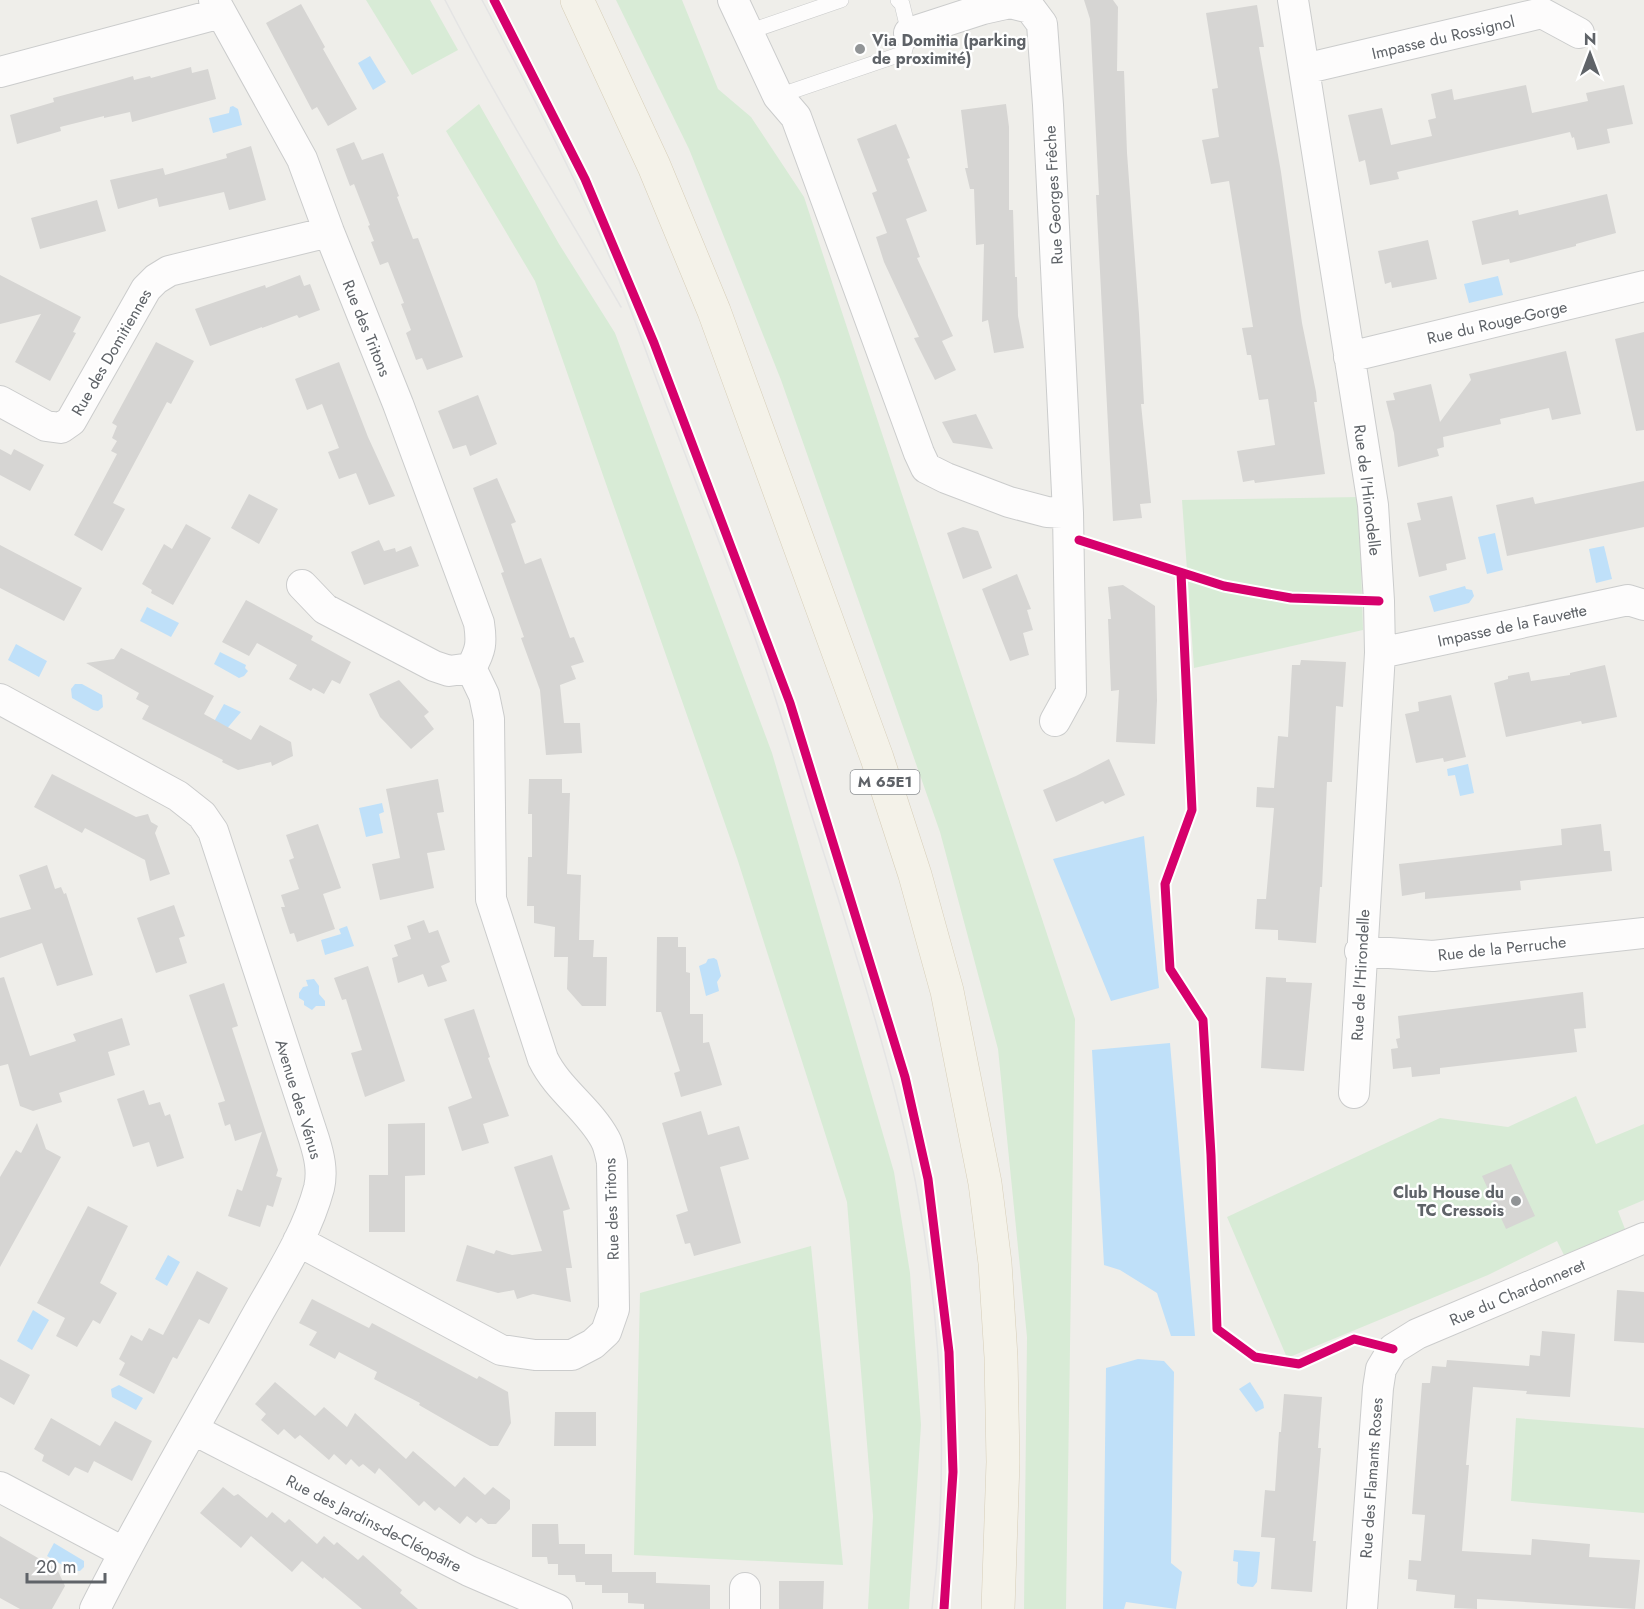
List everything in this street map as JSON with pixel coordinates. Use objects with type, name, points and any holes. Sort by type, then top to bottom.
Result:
[{"type":"main road","name":"M 65E1","points":[[577,0],[654,166],[714,311],[877,758],[915,875],[947,991],[985,1183],[995,1263],[1001,1357],[1003,1462],[998,1609]]},
{"type":"street","points":[[733,0],[787,106],[918,453],[926,468],[1009,502],[1047,512],[1068,513]]},
{"type":"street","name":"Rue de l'Hirondelle","points":[[1293,0],[1373,505],[1379,601],[1380,653],[1360,951],[1354,1093]]},
{"type":"street","name":"Rue Georges Frêche","points":[[909,33],[983,9],[1010,3],[1030,8],[1042,24],[1068,513],[1071,692],[1055,721]]},
{"type":"street","points":[[0,72],[217,7]]},
{"type":"street","name":"Rue des Tritons","points":[[217,7],[302,159],[398,404],[479,623],[482,640],[479,654],[471,668],[484,695],[489,719],[491,899],[549,1072],[599,1128],[607,1141],[612,1162],[614,1309],[606,1332],[593,1344],[572,1355],[535,1355],[501,1350],[298,1241]]},
{"type":"street","name":"Impasse du Rossignol","points":[[1304,69],[1542,14],[1579,33]]},
{"type":"street","name":"Rue des Domitiennes","points":[[0,402],[46,426],[61,428],[70,421],[146,289],[156,279],[168,271],[329,232]]},
{"type":"street","name":"Rue du Rouge-Gorge","points":[[1349,357],[1644,286]]},
{"type":"street","points":[[302,585],[325,609],[434,666],[450,671],[471,668]]},
{"type":"street","name":"Impasse de la Fauvette","points":[[1380,653],[1628,600],[1644,604]]},
{"type":"street","name":"Avenue des Vénus","points":[[0,699],[178,796],[202,815],[213,831],[318,1153],[321,1171],[319,1186],[298,1241],[194,1430],[123,1552],[95,1609]]},
{"type":"street","name":"Rue de la Perruche","points":[[1360,951],[1433,956],[1644,933]]},
{"type":"street","name":"Rue du Chardonneret","points":[[1393,1350],[1417,1334],[1644,1238]]},
{"type":"street","name":"Rue des Flamants Roses","points":[[1362,1609],[1378,1388],[1381,1369],[1393,1350]]},
{"type":"street","name":"Rue des Jardins-de-Cléopâtre","points":[[194,1430],[469,1571],[557,1609]]},
{"type":"street","points":[[0,1487],[123,1552]]},
{"type":"lane","points":[[748,32],[841,0]]},
{"type":"lane","points":[[787,106],[904,53],[909,33],[902,4],[898,0]]},
{"type":"green space","points":[[366,0],[430,0],[458,50],[412,75]]},
{"type":"green space","points":[[616,0],[682,0],[718,89],[751,117],[804,197],[1075,1019],[1066,1609],[1024,1609],[1027,1337],[998,1049],[940,832],[781,380],[689,149]]},
{"type":"green space","points":[[479,104],[559,244],[615,333],[772,753],[894,1172],[910,1273],[921,1425],[909,1609],[868,1609],[873,1516],[847,1202],[737,858],[535,281],[446,131]]},
{"type":"green space","points":[[1359,497],[1363,630],[1194,668],[1182,500]]},
{"type":"green space","points":[[1576,1096],[1596,1144],[1644,1124],[1644,1200],[1618,1211],[1625,1229],[1564,1255],[1557,1241],[1488,1275],[1292,1356],[1288,1360],[1227,1217],[1440,1118],[1508,1127]]},
{"type":"green space","points":[[811,1246],[843,1565],[634,1555],[640,1293]]},
{"type":"green space","points":[[1516,1418],[1644,1428],[1644,1513],[1511,1501]]},
{"type":"water","points":[[370,56],[386,82],[373,90],[358,63]]},
{"type":"water","points":[[230,107],[238,109],[242,125],[213,133],[209,118],[229,113]]},
{"type":"water","points":[[1498,276],[1503,295],[1469,303],[1464,284]]},
{"type":"water","points":[[1495,533],[1503,570],[1487,574],[1478,537]]},
{"type":"water","points":[[1604,546],[1612,579],[1596,583],[1589,549]]},
{"type":"water","points":[[1465,586],[1466,589],[1472,590],[1474,596],[1469,603],[1434,612],[1429,596]]},
{"type":"water","points":[[147,607],[179,623],[171,637],[140,621]]},
{"type":"water","points":[[16,644],[47,661],[39,677],[8,660]]},
{"type":"water","points":[[220,652],[246,665],[245,668],[248,671],[244,676],[239,678],[214,664]]},
{"type":"water","points":[[75,684],[82,684],[102,695],[103,707],[98,711],[93,710],[72,698],[71,689]]},
{"type":"water","points":[[224,704],[241,712],[219,738],[211,727]]},
{"type":"water","points":[[1468,764],[1474,793],[1460,796],[1455,775],[1448,776],[1447,769]]},
{"type":"water","points":[[382,803],[384,812],[379,814],[383,833],[366,837],[359,808]]},
{"type":"water","points":[[1144,836],[1159,988],[1111,1001],[1053,859]]},
{"type":"water","points":[[347,926],[354,946],[325,955],[321,940],[341,934],[339,929]]},
{"type":"water","points":[[708,959],[717,960],[721,976],[717,982],[719,991],[706,996],[699,966],[706,963]]},
{"type":"water","points":[[314,979],[319,986],[319,994],[325,1001],[325,1006],[316,1006],[312,1010],[304,1005],[304,1001],[299,998],[299,993],[303,987],[308,986],[306,980]]},
{"type":"water","points":[[1170,1043],[1195,1336],[1171,1336],[1157,1293],[1120,1270],[1104,1265],[1092,1050]]},
{"type":"water","points":[[168,1255],[180,1262],[167,1286],[155,1279]]},
{"type":"water","points":[[33,1310],[49,1320],[32,1350],[17,1341]]},
{"type":"water","points":[[1138,1359],[1164,1361],[1174,1372],[1171,1563],[1182,1572],[1176,1609],[1126,1602],[1124,1609],[1103,1609],[1106,1368]]},
{"type":"water","points":[[1250,1382],[1263,1402],[1264,1408],[1256,1412],[1239,1389]]},
{"type":"water","points":[[119,1385],[143,1398],[136,1410],[112,1397],[111,1389]]},
{"type":"water","points":[[54,1543],[84,1561],[84,1567],[80,1571],[73,1571],[47,1556]]},
{"type":"water","points":[[1234,1550],[1260,1552],[1257,1582],[1253,1587],[1241,1586],[1237,1583],[1238,1562],[1233,1561]]},
{"type":"building","points":[[1084,0],[1113,0],[1118,7],[1117,71],[1124,71],[1127,153],[1144,404],[1141,404],[1151,503],[1140,504],[1142,518],[1113,521],[1096,195],[1099,195],[1091,36],[1090,19]]},
{"type":"building","points":[[301,4],[357,109],[328,126],[317,107],[312,110],[266,23]]},
{"type":"building","points":[[1257,5],[1264,47],[1259,47],[1281,172],[1302,323],[1316,392],[1317,402],[1314,402],[1325,474],[1255,483],[1254,480],[1243,482],[1237,451],[1275,445],[1268,399],[1259,400],[1251,355],[1247,355],[1242,328],[1253,327],[1229,181],[1211,184],[1202,140],[1219,137],[1212,89],[1218,88],[1206,13]]},
{"type":"building","points":[[191,67],[192,73],[208,69],[216,99],[132,122],[130,112],[104,118],[104,116],[60,127],[61,131],[17,144],[10,115],[54,102],[53,98],[133,76],[134,80],[150,76],[151,78]]},
{"type":"building","points":[[1526,85],[1532,113],[1588,101],[1586,93],[1624,85],[1633,124],[1607,129],[1610,143],[1577,150],[1574,137],[1572,138],[1570,132],[1397,172],[1399,179],[1370,185],[1365,160],[1359,162],[1348,115],[1382,108],[1391,145],[1432,136],[1428,120],[1436,118],[1431,94],[1452,89],[1454,100]]},
{"type":"building","points":[[1006,104],[1009,127],[1009,210],[1013,210],[1018,316],[1024,348],[994,353],[988,320],[982,322],[984,244],[976,245],[974,189],[970,189],[965,168],[968,168],[961,110]]},
{"type":"building","points":[[896,124],[927,211],[906,219],[920,257],[917,258],[953,336],[942,341],[956,370],[935,380],[914,338],[919,337],[884,262],[876,237],[887,233],[872,193],[877,191],[857,139]]},
{"type":"building","points":[[354,142],[362,160],[383,153],[413,239],[418,238],[463,357],[427,370],[422,358],[416,360],[406,333],[411,330],[401,304],[404,303],[388,262],[380,265],[371,242],[374,241],[368,226],[370,225],[354,184],[350,186],[336,149]]},
{"type":"building","points":[[251,146],[266,200],[229,210],[224,192],[159,207],[157,198],[118,209],[110,180],[163,168],[165,175],[227,158],[226,154]]},
{"type":"building","points":[[1607,194],[1616,233],[1510,263],[1509,259],[1482,265],[1472,221],[1518,210],[1519,215]]},
{"type":"building","points":[[97,200],[106,231],[40,249],[31,218]]},
{"type":"building","points":[[1428,240],[1437,279],[1392,288],[1391,282],[1385,284],[1378,251]]},
{"type":"building","points":[[0,275],[81,317],[73,332],[76,333],[50,381],[15,362],[41,314],[0,324]]},
{"type":"building","points":[[300,275],[304,286],[310,284],[320,310],[299,318],[297,315],[210,346],[195,309],[265,285],[266,288]]},
{"type":"building","points":[[1644,332],[1644,430],[1636,431],[1615,339]]},
{"type":"building","points":[[156,342],[194,361],[171,404],[167,402],[113,503],[125,509],[102,551],[74,535],[117,454],[111,451],[117,441],[112,438],[117,426],[112,423]]},
{"type":"building","points":[[1566,351],[1581,414],[1552,420],[1549,408],[1500,419],[1501,424],[1443,437],[1444,447],[1437,449],[1439,456],[1398,467],[1394,433],[1386,401],[1395,400],[1393,393],[1431,384],[1440,422],[1471,380],[1469,374]]},
{"type":"building","points":[[339,362],[368,437],[395,496],[369,505],[356,473],[339,479],[328,452],[339,448],[322,404],[307,410],[295,379]]},
{"type":"building","points":[[478,395],[497,444],[470,456],[466,445],[453,449],[438,411]]},
{"type":"building","points":[[976,414],[993,449],[953,443],[942,422]]},
{"type":"building","points":[[0,449],[11,455],[14,449],[44,465],[30,491],[0,475]]},
{"type":"building","points":[[497,478],[516,522],[511,524],[525,564],[541,558],[570,638],[574,637],[584,662],[571,666],[576,679],[560,685],[564,723],[580,723],[582,753],[546,755],[540,690],[501,573],[504,572],[473,488]]},
{"type":"building","points":[[1644,481],[1644,527],[1507,556],[1496,505],[1533,497],[1535,504]]},
{"type":"building","points":[[249,494],[278,509],[259,544],[231,528]]},
{"type":"building","points":[[1452,496],[1466,559],[1446,564],[1447,570],[1419,577],[1407,523],[1421,520],[1417,503]]},
{"type":"building","points":[[186,524],[211,538],[173,605],[151,593],[152,590],[142,584],[164,544],[172,549]]},
{"type":"building","points":[[963,527],[978,531],[992,568],[963,579],[947,533]]},
{"type":"building","points":[[379,540],[384,551],[395,548],[396,552],[411,546],[419,566],[364,585],[351,552]]},
{"type":"building","points":[[0,545],[82,588],[64,621],[0,588]]},
{"type":"building","points":[[1017,574],[1031,609],[1027,610],[1033,630],[1023,633],[1029,655],[1010,661],[982,589]]},
{"type":"building","points":[[1123,585],[1155,606],[1157,700],[1155,744],[1116,742],[1119,690],[1111,691],[1108,619],[1111,619],[1108,587]]},
{"type":"building","points":[[246,600],[313,636],[311,640],[351,662],[340,684],[332,680],[324,694],[313,688],[311,691],[289,679],[297,665],[257,643],[249,656],[222,642]]},
{"type":"building","points":[[121,648],[214,696],[204,714],[251,740],[260,725],[291,742],[293,756],[272,766],[271,762],[238,770],[142,719],[149,706],[136,699],[139,693],[86,663],[114,659]]},
{"type":"building","points":[[1301,660],[1346,662],[1343,707],[1336,706],[1332,782],[1327,782],[1322,887],[1320,887],[1316,943],[1278,940],[1278,930],[1255,929],[1257,899],[1266,899],[1274,808],[1256,807],[1257,787],[1274,788],[1278,736],[1288,737],[1292,665],[1300,665]]},
{"type":"building","points":[[1605,665],[1617,717],[1582,724],[1581,721],[1506,737],[1494,683],[1508,679],[1508,676],[1529,672],[1531,681],[1570,675],[1570,673]]},
{"type":"building","points":[[399,680],[429,712],[424,716],[434,729],[411,749],[380,717],[369,694]]},
{"type":"building","points":[[1451,695],[1466,757],[1444,762],[1443,758],[1416,763],[1405,714],[1419,711],[1418,702]]},
{"type":"building","points":[[1109,759],[1125,795],[1105,804],[1103,801],[1056,822],[1043,790]]},
{"type":"building","points":[[52,774],[136,817],[148,814],[151,822],[158,826],[155,833],[170,874],[150,881],[145,860],[85,828],[82,833],[34,807]]},
{"type":"building","points":[[438,779],[444,812],[437,813],[445,850],[427,853],[434,888],[380,900],[372,864],[400,858],[386,789]]},
{"type":"building","points":[[529,779],[562,779],[562,793],[570,793],[567,874],[581,875],[579,940],[594,940],[593,957],[607,957],[606,1006],[582,1006],[567,989],[568,957],[554,957],[555,927],[534,923],[534,906],[527,906],[528,857],[532,857],[532,814],[528,814]]},
{"type":"building","points":[[318,824],[341,888],[323,894],[335,929],[297,942],[294,933],[290,934],[281,907],[285,907],[281,895],[299,889],[289,860],[294,858],[286,835]]},
{"type":"building","points":[[1601,824],[1604,851],[1610,851],[1612,871],[1520,881],[1521,890],[1425,899],[1425,892],[1402,896],[1399,864],[1562,845],[1561,829]]},
{"type":"building","points":[[47,865],[55,889],[61,887],[64,894],[66,893],[93,975],[57,986],[42,943],[0,958],[0,918],[31,909],[19,875]]},
{"type":"building","points":[[174,905],[185,936],[179,938],[187,963],[156,973],[137,918]]},
{"type":"building","points":[[424,920],[429,933],[438,930],[450,962],[441,966],[447,981],[428,987],[423,974],[398,983],[392,958],[398,956],[394,945],[411,939],[407,926]]},
{"type":"building","points":[[657,937],[678,937],[678,947],[686,947],[686,972],[690,973],[690,1014],[703,1014],[703,1043],[709,1042],[722,1085],[681,1097],[674,1073],[680,1071],[661,1012],[656,1012]]},
{"type":"building","points":[[368,966],[405,1081],[365,1097],[351,1053],[362,1050],[346,999],[342,1000],[334,978]]},
{"type":"building","points":[[4,977],[30,1056],[76,1041],[73,1034],[122,1018],[130,1045],[108,1052],[115,1075],[59,1093],[62,1102],[33,1111],[20,1106],[8,1064],[0,1066],[0,978]]},
{"type":"building","points":[[1266,977],[1286,978],[1286,982],[1312,983],[1304,1071],[1261,1068]]},
{"type":"building","points":[[224,983],[238,1026],[232,1028],[278,1170],[276,1176],[282,1178],[273,1207],[267,1205],[260,1227],[228,1216],[237,1189],[242,1191],[262,1132],[235,1141],[230,1124],[225,1126],[218,1103],[225,1101],[189,995]]},
{"type":"building","points":[[1583,992],[1586,1028],[1574,1029],[1577,1052],[1440,1068],[1440,1074],[1412,1077],[1411,1067],[1393,1069],[1391,1049],[1398,1048],[1396,1039],[1400,1038],[1398,1016]]},
{"type":"building","points":[[474,1009],[490,1057],[488,1058],[509,1116],[483,1124],[489,1143],[462,1151],[448,1107],[472,1098],[444,1019]]},
{"type":"building","points":[[144,1090],[149,1105],[160,1102],[165,1116],[170,1114],[184,1158],[157,1167],[149,1142],[133,1147],[117,1099]]},
{"type":"building","points":[[701,1111],[708,1135],[739,1126],[749,1159],[720,1167],[741,1243],[694,1256],[690,1243],[685,1244],[676,1215],[688,1211],[662,1123]]},
{"type":"building","points":[[37,1123],[46,1149],[61,1157],[0,1267],[0,1177],[16,1150],[21,1153]]},
{"type":"building","points":[[425,1123],[425,1175],[405,1176],[405,1232],[369,1232],[369,1175],[388,1175],[388,1124]]},
{"type":"building","points":[[552,1155],[570,1209],[563,1211],[572,1268],[566,1268],[571,1302],[533,1294],[517,1299],[514,1290],[498,1293],[456,1281],[467,1245],[494,1254],[496,1250],[512,1255],[542,1251],[514,1167]]},
{"type":"building","name":"Club House du TC Cressois","points":[[1511,1164],[1535,1216],[1506,1229],[1482,1176]]},
{"type":"building","points":[[88,1206],[128,1226],[100,1283],[117,1293],[100,1324],[93,1320],[77,1347],[56,1336],[65,1318],[37,1303]]},
{"type":"building","points":[[197,1271],[228,1288],[209,1324],[199,1319],[177,1359],[173,1357],[154,1394],[119,1375],[125,1363],[119,1359],[131,1335],[142,1341],[149,1328],[163,1335]]},
{"type":"building","points":[[1617,1290],[1644,1292],[1644,1343],[1614,1341]]},
{"type":"building","points":[[312,1299],[369,1328],[372,1323],[477,1379],[479,1376],[508,1392],[511,1423],[498,1446],[490,1446],[419,1405],[420,1403],[374,1379],[377,1372],[339,1352],[335,1359],[309,1345],[317,1332],[299,1323]]},
{"type":"building","points":[[1542,1331],[1575,1334],[1570,1397],[1473,1387],[1462,1551],[1531,1555],[1532,1539],[1590,1544],[1589,1557],[1640,1560],[1635,1609],[1477,1599],[1477,1609],[1454,1608],[1455,1595],[1416,1591],[1417,1580],[1408,1579],[1409,1560],[1421,1561],[1425,1515],[1412,1514],[1422,1383],[1430,1383],[1432,1366],[1446,1367],[1447,1360],[1529,1366],[1530,1355],[1540,1356]]},
{"type":"building","points":[[0,1359],[30,1375],[14,1405],[0,1397]]},
{"type":"building","points":[[275,1382],[315,1416],[324,1407],[347,1427],[355,1413],[406,1459],[413,1451],[455,1487],[464,1477],[485,1495],[493,1487],[510,1500],[510,1509],[496,1524],[488,1524],[481,1518],[476,1523],[467,1516],[460,1524],[439,1507],[435,1511],[424,1501],[419,1506],[379,1468],[375,1474],[363,1464],[359,1467],[351,1459],[346,1465],[334,1454],[329,1460],[300,1435],[295,1439],[284,1429],[278,1435],[261,1420],[266,1414],[255,1404]]},
{"type":"building","points":[[1284,1394],[1322,1397],[1312,1592],[1271,1589],[1275,1538],[1261,1537],[1265,1490],[1275,1491]]},
{"type":"building","points":[[555,1412],[596,1412],[596,1446],[554,1446]]},
{"type":"building","points":[[51,1418],[100,1446],[115,1421],[152,1441],[132,1481],[94,1461],[88,1473],[75,1467],[69,1476],[42,1461],[44,1455],[34,1449]]},
{"type":"building","points":[[223,1487],[234,1496],[238,1494],[267,1518],[272,1512],[285,1523],[289,1519],[317,1544],[324,1536],[334,1545],[337,1542],[358,1560],[363,1555],[402,1590],[400,1593],[418,1609],[362,1609],[302,1561],[292,1572],[251,1536],[241,1548],[200,1513]]},
{"type":"building","points":[[532,1524],[558,1524],[559,1544],[585,1544],[585,1554],[612,1554],[612,1572],[656,1572],[656,1583],[710,1585],[710,1609],[644,1609],[644,1604],[628,1603],[628,1593],[602,1593],[602,1585],[585,1585],[585,1582],[576,1582],[575,1575],[558,1575],[558,1564],[548,1564],[547,1557],[532,1557]]},
{"type":"building","points":[[0,1536],[57,1569],[65,1586],[52,1609],[20,1609],[0,1598]]},
{"type":"building","points":[[779,1581],[824,1581],[823,1609],[779,1609]]},
{"type":"tram line","points":[[445,0],[509,116],[621,307]]},
{"type":"tram line","points":[[482,0],[572,175],[610,257],[729,566],[780,712],[886,1059],[910,1157],[922,1220],[938,1350],[941,1481],[932,1609]]},
{"type":"cycle path","points":[[494,0],[585,179],[654,343],[790,703],[905,1077],[928,1179],[949,1352],[953,1472],[944,1609]]},
{"type":"cycle path","points":[[1079,540],[1224,586],[1291,598],[1379,601]]},
{"type":"cycle path","points":[[1181,573],[1192,810],[1165,884],[1170,969],[1203,1020],[1211,1155],[1217,1329],[1255,1357],[1299,1364],[1354,1339],[1393,1349]]},
{"type":"place","name":"Via Domitia (parking de proximité)","points":[[860,49]]},
{"type":"place","name":"Club House du TC Cressois","points":[[1516,1201]]}]
